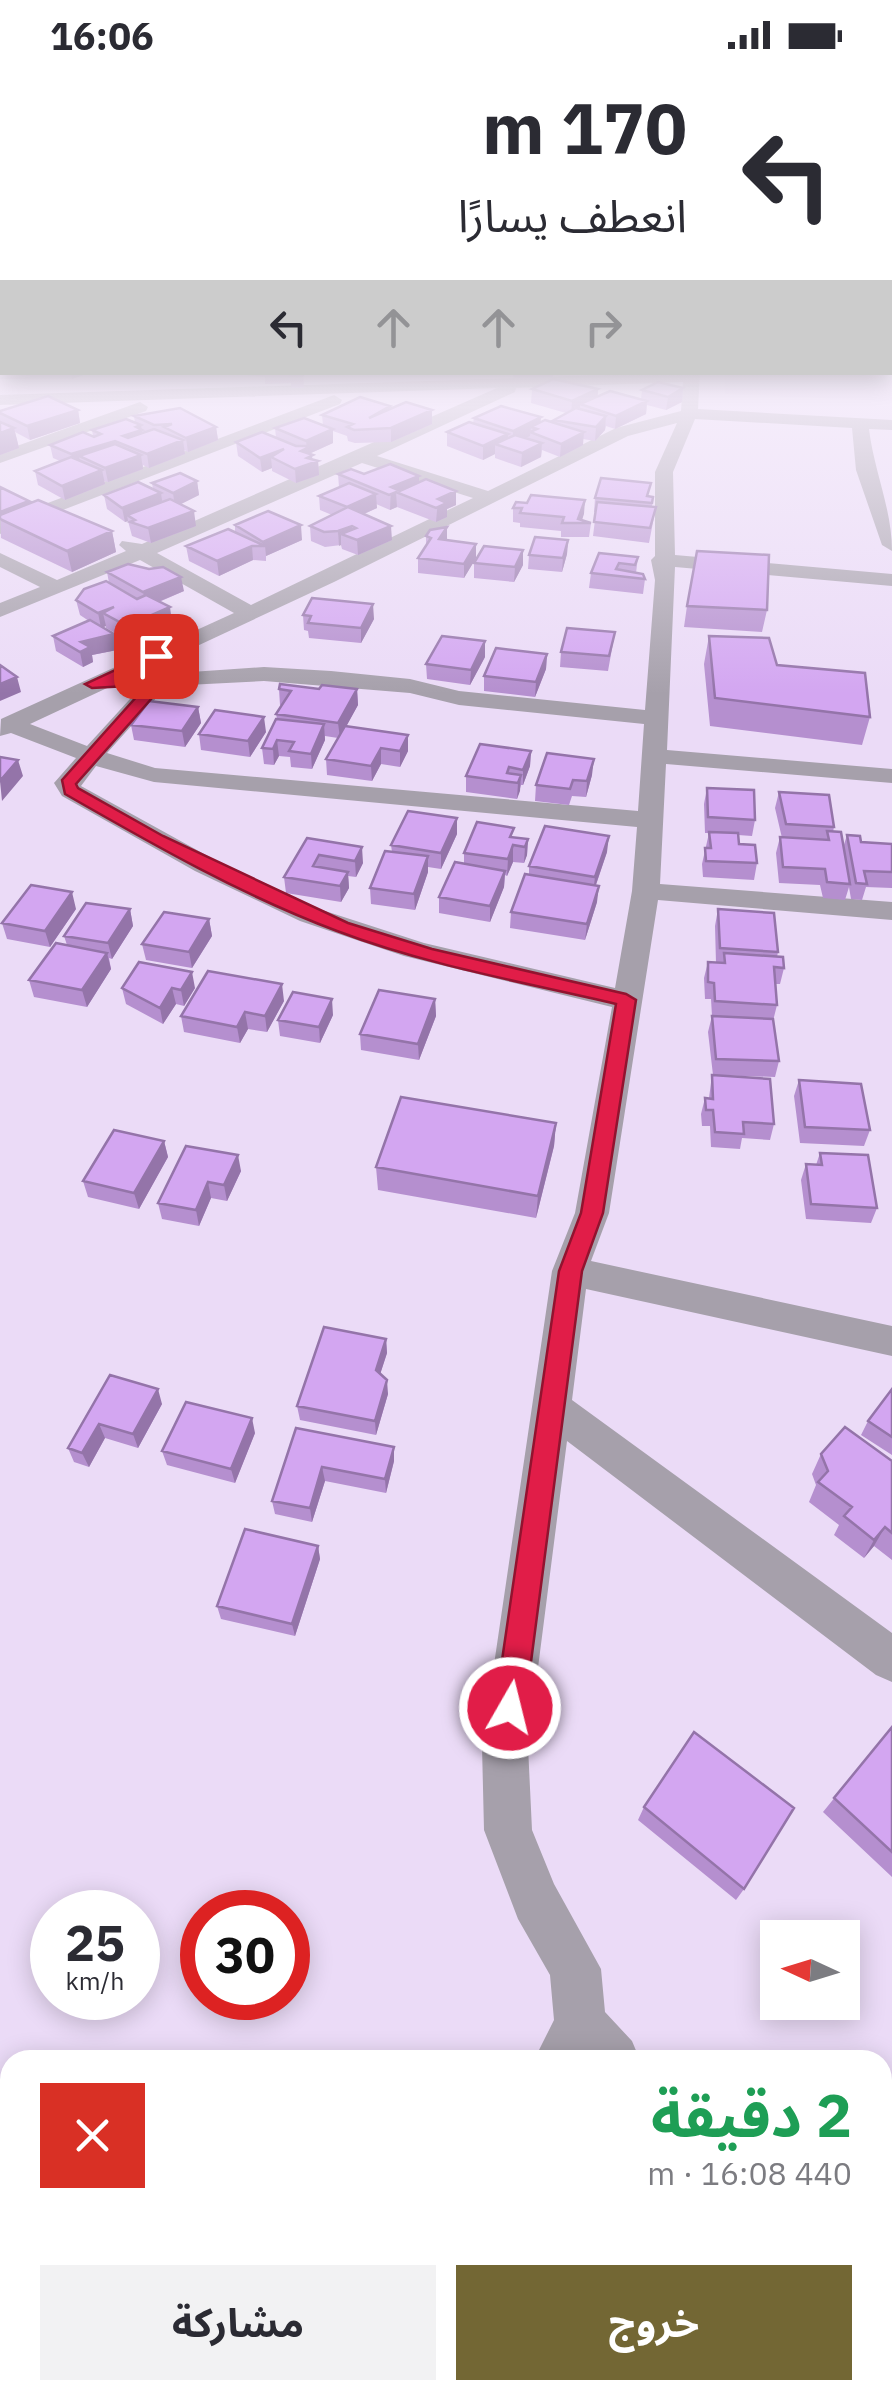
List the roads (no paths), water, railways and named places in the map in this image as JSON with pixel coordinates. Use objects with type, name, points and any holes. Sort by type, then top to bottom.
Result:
[{"type":"street","points":[[0,528],[65,512],[145,477]]},
{"type":"street","points":[[0,611],[320,477]]},
{"type":"street","points":[[424,477],[492,498]]},
{"type":"street","points":[[5,727],[534,477]]},
{"type":"street","points":[[585,2048],[575,1969],[536,1901],[508,1830],[504,1746],[570,1271],[592,1213],[646,891],[665,580],[661,560],[668,525],[664,477]]},
{"type":"street","points":[[868,477],[892,545]]},
{"type":"street","points":[[107,534],[250,613]]},
{"type":"street","points":[[0,559],[56,587]]},
{"type":"street","points":[[661,560],[892,580]]},
{"type":"street","points":[[92,684],[264,674],[331,678],[410,686],[458,698],[656,718]]},
{"type":"street","points":[[160,680],[90,755],[68,783],[71,791],[157,840],[342,927],[428,954],[626,1000]]},
{"type":"street","points":[[5,727],[154,774],[650,820]]},
{"type":"street","points":[[654,756],[892,776]]},
{"type":"street","points":[[646,891],[892,911]]},
{"type":"street","points":[[570,1271],[892,1341]]},
{"type":"street","points":[[552,1407],[892,1660]]}]
